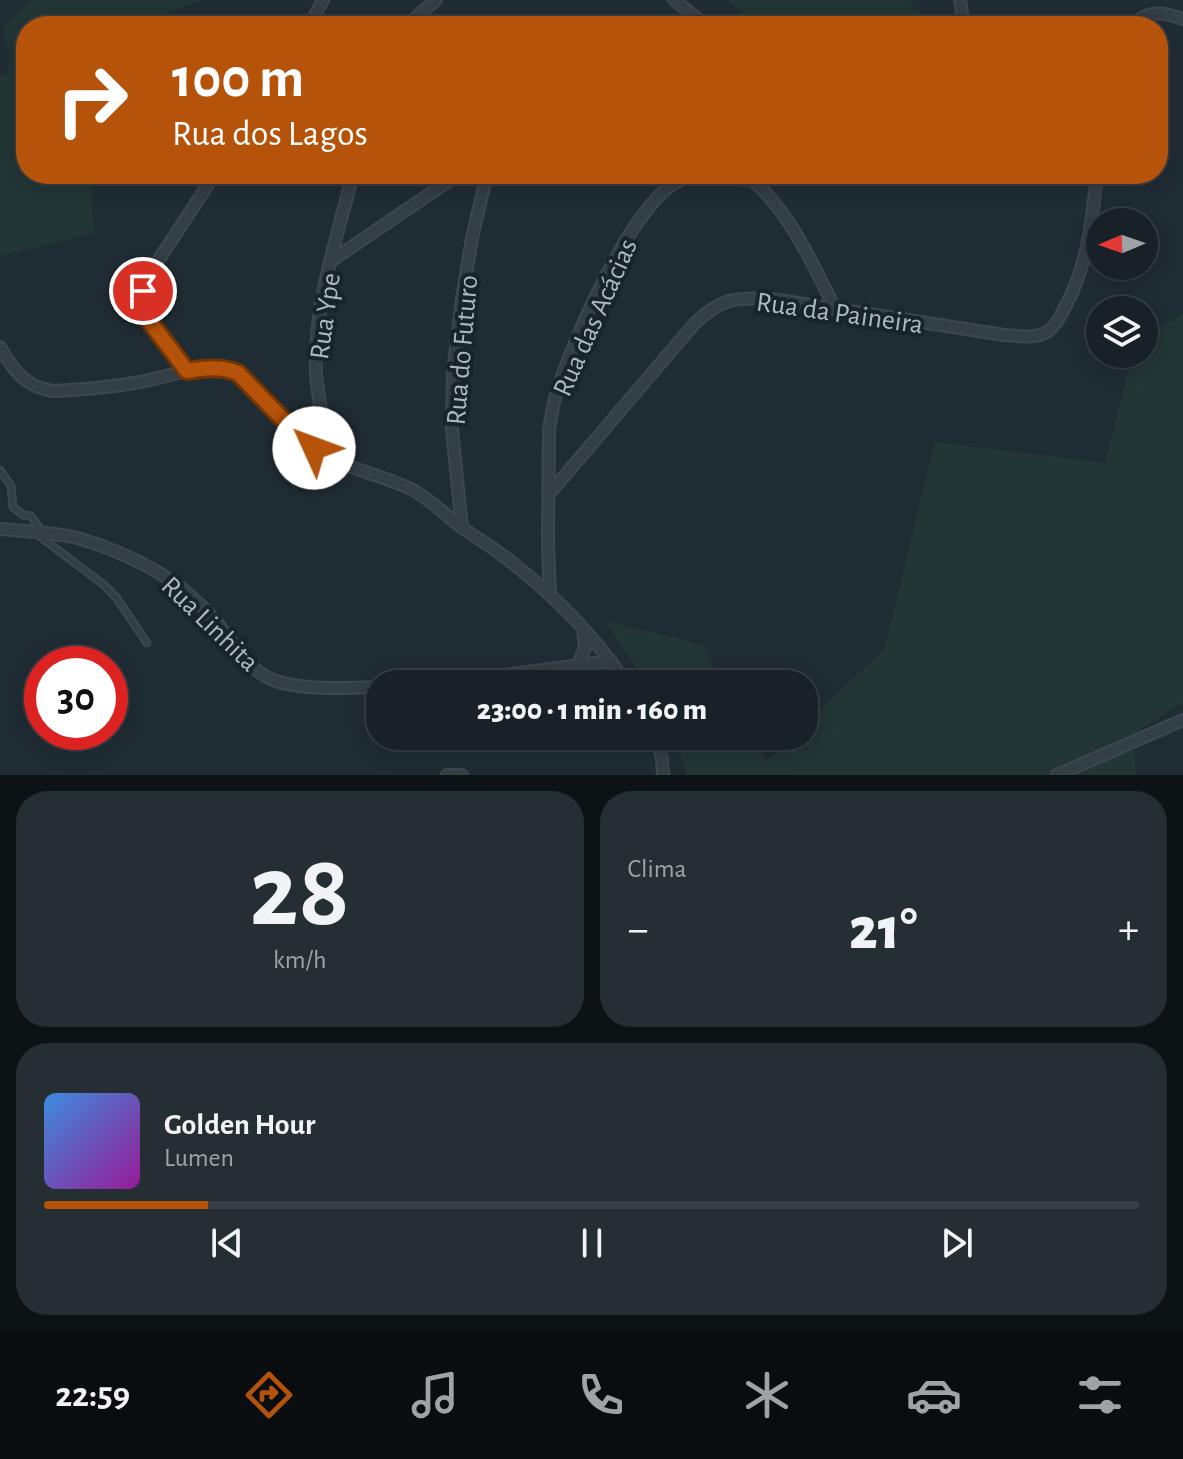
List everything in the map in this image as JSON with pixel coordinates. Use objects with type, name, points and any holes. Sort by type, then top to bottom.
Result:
[{"type":"street","points":[[418,16],[436,0]]},
{"type":"street","points":[[674,0],[694,16]]},
{"type":"street","points":[[1145,16],[1156,12],[1183,19]]},
{"type":"street","points":[[187,371],[147,318],[143,310],[143,291],[152,270],[208,184]]},
{"type":"street","name":"Rua Ype","points":[[331,459],[316,373],[319,319],[350,184]]},
{"type":"street","points":[[331,261],[444,184]]},
{"type":"street","name":"Rua do Futuro","points":[[462,528],[452,430],[453,371],[472,238],[485,184]]},
{"type":"street","name":"Rua das Acácias","points":[[550,595],[549,430],[556,395],[599,290],[623,245],[641,217],[674,184]]},
{"type":"street","points":[[757,184],[799,238],[836,310]]},
{"type":"street","name":"Rua da Paineira","points":[[549,494],[695,323],[725,301],[758,298],[1004,335],[1036,336],[1044,333],[1058,321],[1081,274],[1096,184]]},
{"type":"street","points":[[0,347],[17,373],[27,382],[53,391],[139,383],[214,368],[238,373],[301,438],[331,459],[385,477],[415,491],[507,558],[550,595],[617,670]]},
{"type":"street","name":"Rua Linhita","points":[[0,529],[75,537],[150,567],[174,581],[192,597],[215,620],[252,667],[272,679],[292,685],[366,687]]},
{"type":"street","points":[[578,665],[586,641],[582,628]]},
{"type":"street","points":[[541,670],[611,661]]},
{"type":"street","points":[[1057,775],[1183,720]]},
{"type":"street","points":[[660,750],[663,775]]},
{"type":"street","points":[[447,775],[462,775]]},
{"type":"lane","points":[[0,470],[11,486],[13,507],[23,515],[31,516],[38,533],[116,597],[147,643]]},
{"type":"green space","points":[[31,0],[202,0],[167,13],[167,16],[16,16],[16,184],[91,184],[94,233],[0,256],[0,75],[6,74],[10,55],[2,29]]},
{"type":"green space","points":[[726,0],[909,0],[923,16],[748,16]]},
{"type":"green space","points":[[1183,312],[1183,703],[1133,734],[1136,775],[687,775],[678,750],[760,750],[766,762],[778,750],[818,750],[818,712],[884,649],[935,442],[1105,463],[1129,368],[1158,368],[1158,331]]},
{"type":"green space","points":[[605,621],[702,644],[716,670],[638,670]]},
{"type":"route","points":[[143,291],[143,310],[147,318],[187,371],[214,368],[238,373],[314,448]]}]
